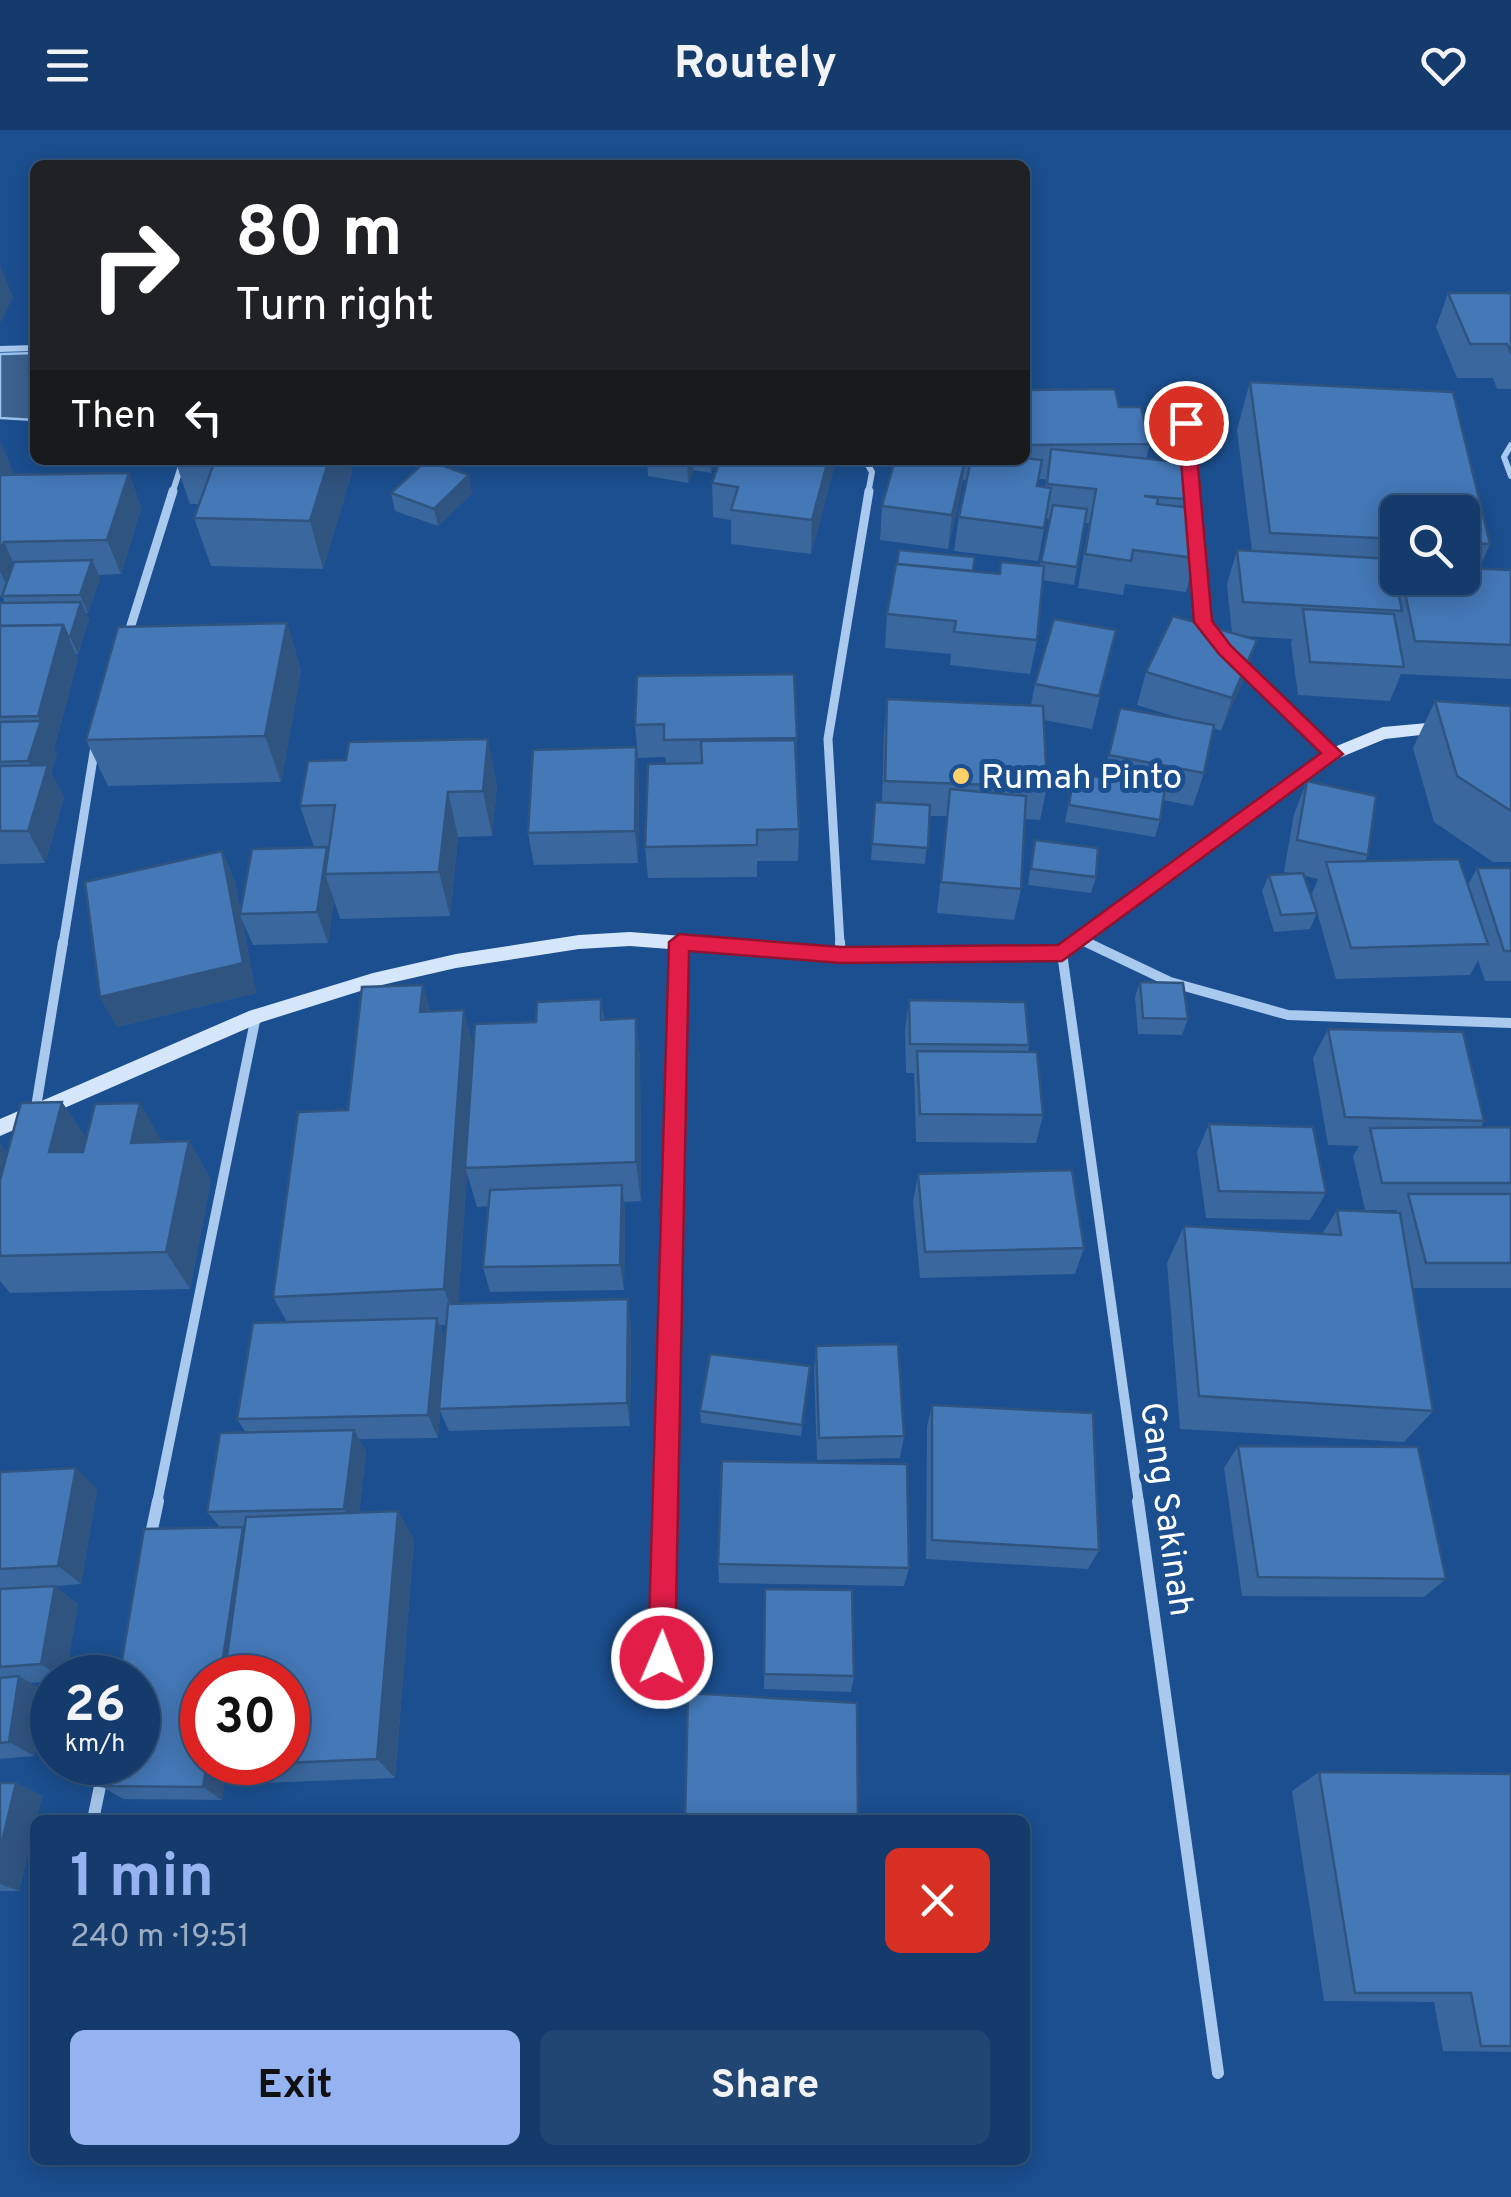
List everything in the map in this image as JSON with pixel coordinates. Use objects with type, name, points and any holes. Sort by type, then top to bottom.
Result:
[{"type":"street","points":[[0,349],[30,348]]},
{"type":"street","points":[[1186,423],[1190,478]]},
{"type":"street","points":[[1511,445],[1504,457],[1511,476]]},
{"type":"street","points":[[125,646],[181,465]]},
{"type":"street","points":[[841,955],[828,739],[872,472],[867,465]]},
{"type":"street","points":[[1194,533],[1199,607],[1213,637]]},
{"type":"street","points":[[1225,650],[1333,754]]},
{"type":"street","points":[[0,1128],[256,1016],[373,980],[456,961],[578,942],[630,939],[841,955],[1062,953],[1333,754],[1383,733],[1476,727]]},
{"type":"street","points":[[35,1114],[98,732]]},
{"type":"street","points":[[1083,940],[1170,982],[1288,1015],[1511,1023]]},
{"type":"street","points":[[660,1697],[679,942]]},
{"type":"street","name":"Gang Sakinah","points":[[1062,953],[1218,2073]]},
{"type":"street","points":[[149,1548],[256,1016]]},
{"type":"street","points":[[94,1815],[100,1785]]},
{"type":"water","points":[[30,353],[30,420],[0,418],[0,354]]},
{"type":"building","points":[[1448,293],[1511,293],[1511,354],[1507,344],[1470,344]]},
{"type":"building","points":[[1250,382],[1453,392],[1478,495],[1380,495],[1380,538],[1270,533]]},
{"type":"building","points":[[1115,389],[1119,407],[1141,407],[1150,444],[1030,445],[1030,390]]},
{"type":"building","points":[[1051,449],[1199,464],[1197,500],[1144,496],[1158,498],[1157,504],[1201,509],[1195,558],[1133,550],[1131,561],[1085,554],[1096,489],[1047,484]]},
{"type":"building","points":[[1030,459],[1042,460],[1037,486],[1051,488],[1044,528],[959,517],[970,465],[1030,465]]},
{"type":"building","points":[[213,465],[327,465],[310,521],[194,518]]},
{"type":"building","points":[[422,465],[441,465],[469,475],[434,509],[391,493]]},
{"type":"building","points":[[718,465],[827,465],[812,520],[731,510],[738,487],[712,483]]},
{"type":"building","points":[[894,465],[964,465],[952,515],[882,506]]},
{"type":"building","points":[[129,473],[107,540],[4,542],[0,551],[0,475]]},
{"type":"building","points":[[1480,503],[1490,544],[1480,544]]},
{"type":"building","points":[[1053,505],[1087,509],[1077,567],[1041,562]]},
{"type":"building","points":[[899,550],[975,557],[973,571],[897,564]]},
{"type":"building","points":[[1237,550],[1380,558],[1380,595],[1399,595],[1402,611],[1243,602]]},
{"type":"building","points":[[92,560],[80,595],[2,596],[14,562]]},
{"type":"building","points":[[1001,562],[1044,566],[1037,640],[954,632],[956,621],[887,614],[896,564],[1000,574]]},
{"type":"building","points":[[1480,569],[1511,570],[1511,645],[1415,641],[1406,595],[1480,595]]},
{"type":"building","points":[[81,602],[70,637],[63,625],[0,626],[0,603]]},
{"type":"building","points":[[1303,609],[1394,614],[1404,667],[1310,662]]},
{"type":"building","points":[[1173,616],[1257,640],[1232,698],[1146,672]]},
{"type":"building","points":[[1054,619],[1116,630],[1099,696],[1035,684]]},
{"type":"building","points":[[287,623],[265,736],[86,740],[118,627]]},
{"type":"building","points":[[63,625],[38,716],[0,717],[0,626]]},
{"type":"building","points":[[794,674],[797,738],[664,740],[664,724],[635,725],[637,676]]},
{"type":"building","points":[[887,699],[1043,706],[1047,787],[885,781]]},
{"type":"building","points":[[1435,701],[1511,706],[1511,811],[1457,776]]},
{"type":"building","points":[[1120,708],[1214,725],[1204,773],[1109,755]]},
{"type":"building","points":[[41,721],[28,761],[0,762],[0,722]]},
{"type":"building","points":[[488,739],[483,791],[448,792],[439,872],[325,874],[335,805],[300,806],[308,761],[346,760],[349,742]]},
{"type":"building","points":[[795,740],[799,829],[757,830],[757,845],[645,847],[648,764],[702,763],[701,741]]},
{"type":"building","points":[[636,747],[635,831],[528,833],[533,750]]},
{"type":"building","points":[[48,765],[28,831],[0,831],[0,766]]},
{"type":"building","points":[[1074,773],[1165,788],[1160,820],[1069,805]]},
{"type":"building","points":[[1307,781],[1376,796],[1368,855],[1297,840]]},
{"type":"building","points":[[950,789],[1026,796],[1021,889],[941,882]]},
{"type":"building","points":[[875,802],[930,805],[928,848],[872,844]]},
{"type":"building","points":[[1035,840],[1098,848],[1096,877],[1031,869]]},
{"type":"building","points":[[327,847],[317,912],[240,914],[252,849]]},
{"type":"building","points":[[222,851],[243,963],[100,997],[85,882]]},
{"type":"building","points":[[1459,859],[1488,944],[1351,948],[1326,862]]},
{"type":"building","points":[[1477,868],[1511,868],[1511,951],[1504,951]]},
{"type":"building","points":[[1303,873],[1317,913],[1281,915],[1269,875]]},
{"type":"building","points":[[1140,982],[1183,983],[1188,1019],[1143,1018]]},
{"type":"building","points":[[423,985],[420,1012],[464,1010],[444,1289],[273,1297],[298,1112],[348,1110],[362,987]]},
{"type":"building","points":[[601,999],[601,1020],[636,1018],[636,1162],[465,1168],[475,1024],[536,1022],[537,1002]]},
{"type":"building","points":[[909,1000],[1025,1002],[1029,1045],[910,1044]]},
{"type":"building","points":[[1328,1029],[1463,1032],[1484,1121],[1345,1117]]},
{"type":"building","points":[[917,1051],[1037,1052],[1043,1115],[920,1114]]},
{"type":"building","points":[[62,1102],[49,1152],[83,1152],[95,1104],[140,1103],[131,1143],[189,1141],[166,1252],[0,1256],[0,1180],[21,1103]]},
{"type":"building","points":[[1209,1124],[1313,1127],[1326,1193],[1219,1191]]},
{"type":"building","points":[[1511,1127],[1511,1183],[1382,1183],[1370,1128]]},
{"type":"building","points":[[1072,1170],[1084,1248],[925,1252],[918,1174]]},
{"type":"building","points":[[622,1185],[620,1265],[483,1267],[490,1190]]},
{"type":"building","points":[[1408,1194],[1511,1194],[1511,1263],[1426,1263]]},
{"type":"building","points":[[1337,1210],[1400,1213],[1433,1411],[1199,1396],[1184,1226],[1341,1235]]},
{"type":"building","points":[[628,1299],[627,1403],[439,1409],[448,1304]]},
{"type":"building","points":[[437,1318],[428,1415],[237,1419],[253,1323]]},
{"type":"building","points":[[898,1344],[904,1436],[819,1438],[816,1346]]},
{"type":"building","points":[[710,1354],[810,1366],[802,1425],[700,1411]]},
{"type":"building","points":[[932,1405],[1093,1413],[1099,1550],[932,1540]]},
{"type":"building","points":[[354,1430],[344,1509],[207,1512],[220,1433]]},
{"type":"building","points":[[1238,1446],[1418,1447],[1446,1579],[1258,1577]]},
{"type":"building","points":[[722,1461],[907,1464],[909,1568],[718,1564]]},
{"type":"building","points":[[76,1468],[58,1566],[0,1569],[0,1472]]},
{"type":"building","points":[[398,1511],[377,1759],[310,1762],[310,1655],[227,1655],[246,1517]]},
{"type":"building","points":[[243,1527],[224,1655],[180,1655],[180,1785],[203,1787],[101,1786],[160,1785],[160,1655],[123,1655],[144,1529]]},
{"type":"building","points":[[55,1586],[43,1655],[30,1655],[30,1665],[0,1667],[0,1589]]},
{"type":"building","points":[[765,1589],[852,1590],[854,1676],[764,1674]]},
{"type":"building","points":[[19,1676],[9,1742],[0,1743],[0,1678]]},
{"type":"building","points":[[688,1693],[857,1703],[858,1815],[685,1815]]},
{"type":"building","points":[[1319,1772],[1511,1774],[1511,2046],[1481,2046],[1471,1993],[1355,1993]]},
{"type":"building","points":[[0,1783],[16,1783],[0,1850]]},
{"type":"place","name":"Rumah Pinto","points":[[961,776]]},
{"type":"route","points":[[662,1658],[679,942],[841,955],[1062,953],[1333,754],[1225,650],[1203,622],[1186,423]]}]
